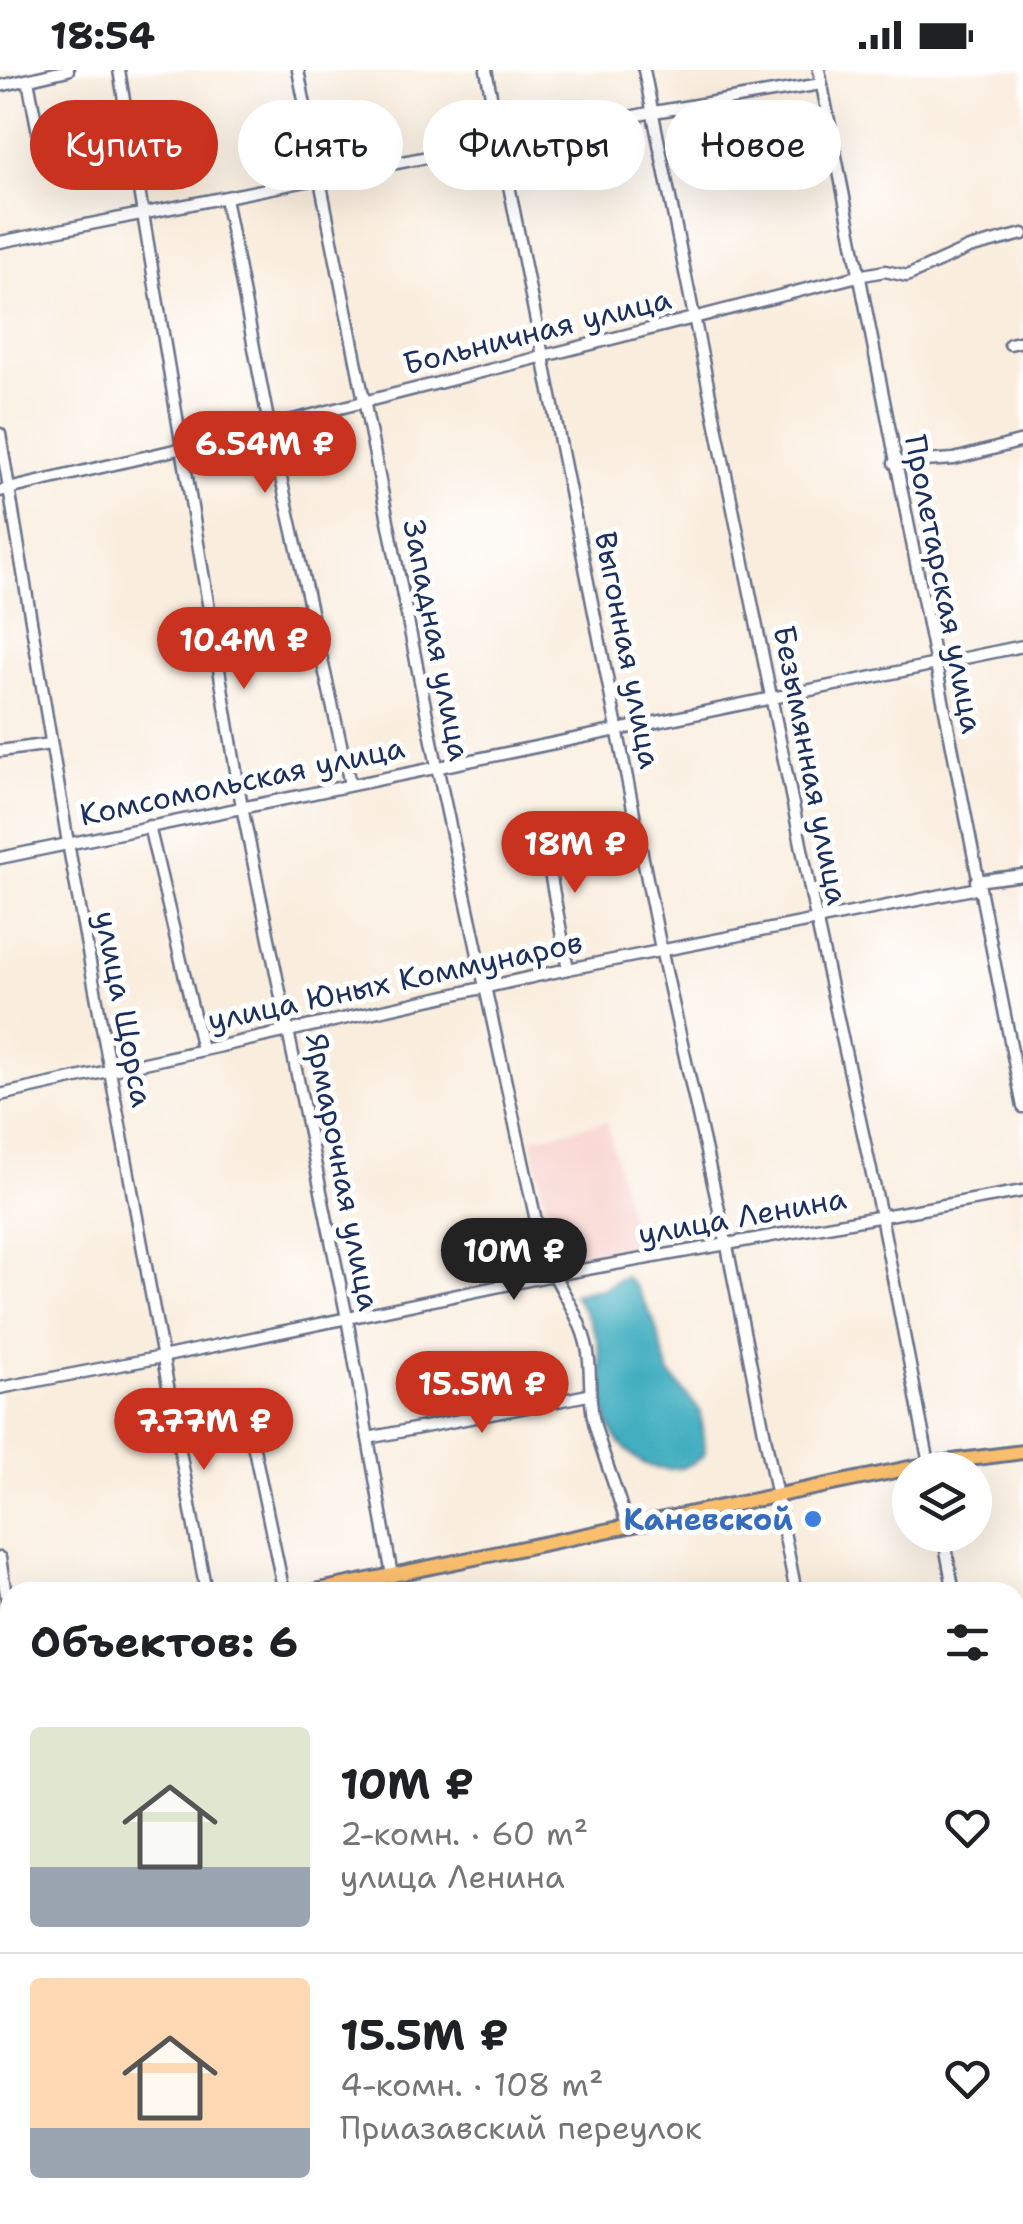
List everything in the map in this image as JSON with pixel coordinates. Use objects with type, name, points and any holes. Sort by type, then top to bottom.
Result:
[{"type":"main road","points":[[992,1457],[1023,1452]]},
{"type":"main road","points":[[361,1582],[892,1474]]},
{"type":"street","points":[[0,86],[22,77],[68,70]]},
{"type":"street","name":"Ярмарочная улица","points":[[119,70],[242,807],[347,1318],[392,1576]]},
{"type":"street","name":"Западная улица","points":[[298,70],[304,100]]},
{"type":"street","name":"Выгонная улица","points":[[486,70],[492,100]]},
{"type":"street","name":"Безымянная улица","points":[[644,70],[927,1452]]},
{"type":"street","name":"Пролетарская улица","points":[[819,70],[1023,1106]]},
{"type":"street","points":[[22,77],[30,106]]},
{"type":"street","points":[[645,114],[822,84]]},
{"type":"street","points":[[0,242],[262,190]]},
{"type":"street","name":"Западная улица","points":[[322,190],[485,987],[551,1275],[582,1330],[590,1359],[588,1396],[627,1526]]},
{"type":"street","name":"Выгонная улица","points":[[510,190],[661,949],[727,1246],[794,1582]]},
{"type":"street","points":[[224,198],[269,424],[350,784]]},
{"type":"street","name":"Больничная улица","points":[[5,490],[858,276],[885,271],[906,276],[969,248],[1023,234]]},
{"type":"street","points":[[1010,344],[1023,341]]},
{"type":"street","name":"улица Щорса","points":[[0,434],[5,490],[204,1582]]},
{"type":"street","points":[[894,463],[954,460],[1023,441]]},
{"type":"street","name":"Комсомольская улица","points":[[0,858],[1023,646]]},
{"type":"street","points":[[0,751],[52,744]]},
{"type":"street","points":[[150,826],[202,1049]]},
{"type":"street","points":[[542,830],[568,969]]},
{"type":"street","name":"улица Юных Коммунаров","points":[[0,1094],[661,949],[1023,875]]},
{"type":"street","name":"улица Ленина","points":[[0,1388],[551,1275],[1023,1191]]},
{"type":"street","points":[[368,1438],[588,1396]]},
{"type":"street","points":[[244,1401],[282,1582]]},
{"type":"street","points":[[946,1552],[952,1582]]},
{"type":"shaded area","points":[[607,1121],[636,1246],[560,1263],[531,1139]]},
{"type":"water","points":[[625,1276],[653,1319],[669,1373],[700,1411],[705,1453],[686,1466],[663,1469],[641,1462],[618,1440],[606,1415],[598,1343],[573,1294],[602,1289]]},
{"type":"place","name":"Каневской","points":[[813,1519]]}]
